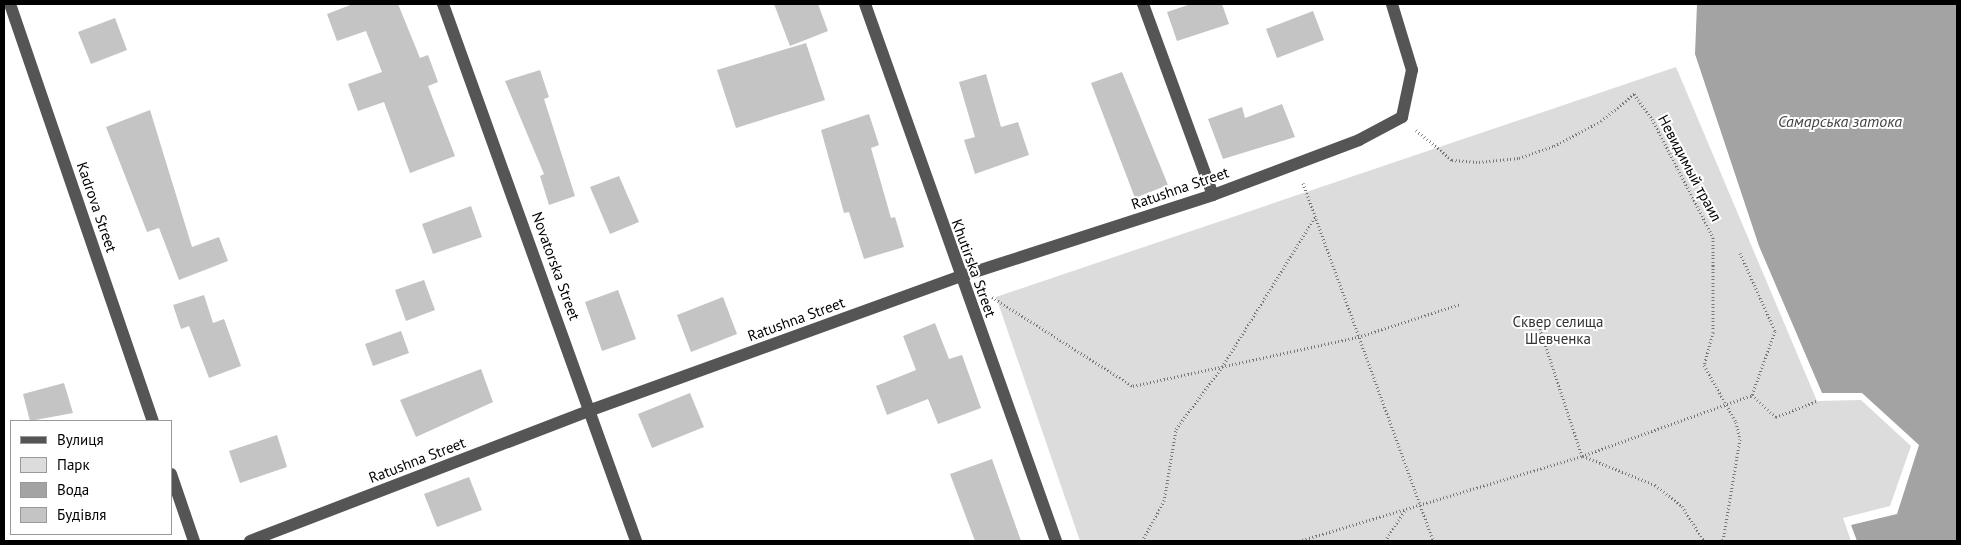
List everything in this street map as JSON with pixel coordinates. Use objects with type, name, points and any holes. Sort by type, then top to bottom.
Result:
[{"type":"street","name":"Kadrova Street","points":[[10,4],[153,420]]},
{"type":"street","name":"Novatorska Street","points":[[443,4],[591,410],[636,541]]},
{"type":"street","name":"Khutirska Street","points":[[865,4],[959,277],[1056,541]]},
{"type":"street","points":[[1143,4],[1212,195]]},
{"type":"street","points":[[1392,4],[1412,70],[1402,118]]},
{"type":"street","name":"Ratushna Street","points":[[250,541],[591,410],[959,277],[1212,195],[1359,140],[1402,118]]},
{"type":"street","points":[[172,477],[194,541]]},
{"type":"path","name":"Невидимый траил","points":[[1402,118],[1452,160],[1479,162],[1518,158],[1554,146],[1601,121],[1634,94],[1652,119],[1713,237],[1713,332],[1704,366],[1723,405],[1736,422],[1740,439],[1724,541]]},
{"type":"path","points":[[1296,164],[1433,541]]},
{"type":"path","points":[[1142,541],[1164,501],[1176,429],[1222,367],[1315,217]]},
{"type":"path","points":[[1740,253],[1775,332],[1752,395]]},
{"type":"path","points":[[959,277],[1133,386],[1358,337],[1460,304]]},
{"type":"path","points":[[1536,317],[1582,456]]},
{"type":"path","points":[[1299,541],[1582,456],[1752,395]]},
{"type":"path","points":[[1752,395],[1776,417],[1817,401]]},
{"type":"path","points":[[1582,456],[1655,485],[1682,506],[1704,541]]},
{"type":"path","points":[[1385,541],[1406,509]]},
{"type":"green space","name":"Сквер селища Шевченка","points":[[1676,67],[1817,401],[1861,400],[1911,446],[1890,506],[1843,518],[1851,541],[1080,541],[996,297]]},
{"type":"water","name":"Самарська затока","points":[[1697,4],[1957,4],[1957,541],[1857,541],[1851,525],[1897,514],[1919,445],[1862,393],[1822,393],[1759,246],[1695,54]]},
{"type":"building","points":[[353,4],[398,4],[420,58],[428,55],[438,82],[428,86],[455,156],[410,173],[384,102],[358,111],[348,84],[382,72],[366,31],[337,41],[327,14]]},
{"type":"building","points":[[774,4],[818,4],[828,31],[790,46]]},
{"type":"building","points":[[1191,4],[1222,4],[1229,24],[1177,41],[1167,12]]},
{"type":"building","points":[[1313,11],[1324,40],[1277,58],[1266,29]]},
{"type":"building","points":[[115,18],[127,50],[91,64],[78,32]]},
{"type":"building","points":[[806,43],[825,100],[736,128],[717,70]]},
{"type":"building","points":[[540,70],[549,97],[544,99],[575,196],[549,205],[540,176],[544,174],[505,81]]},
{"type":"building","points":[[1122,72],[1168,185],[1135,198],[1091,83]]},
{"type":"building","points":[[986,74],[1001,127],[1018,122],[1029,155],[975,174],[964,140],[975,137],[959,82]]},
{"type":"building","points":[[1282,104],[1295,137],[1223,159],[1208,119],[1242,107],[1245,118]]},
{"type":"building","points":[[150,110],[192,247],[219,237],[228,261],[179,280],[159,228],[147,232],[106,127]]},
{"type":"building","points":[[869,114],[879,145],[871,148],[891,218],[895,217],[904,247],[864,259],[849,212],[844,213],[821,130]]},
{"type":"building","points":[[619,176],[639,222],[610,234],[590,187]]},
{"type":"building","points":[[471,206],[482,237],[433,254],[422,224]]},
{"type":"building","points":[[424,280],[435,310],[406,321],[395,290]]},
{"type":"building","points":[[618,290],[636,339],[602,351],[585,302]]},
{"type":"building","points":[[204,295],[213,323],[224,319],[241,366],[209,378],[189,326],[181,329],[173,305]]},
{"type":"building","points":[[723,297],[737,334],[691,352],[677,315]]},
{"type":"building","points":[[935,323],[949,359],[962,355],[981,408],[938,424],[928,399],[887,415],[876,386],[916,370],[903,336]]},
{"type":"building","points":[[401,331],[409,353],[373,366],[365,344]]},
{"type":"building","points":[[481,369],[493,402],[416,437],[400,400]]},
{"type":"building","points":[[64,383],[73,413],[30,420],[23,394]]},
{"type":"building","points":[[690,393],[704,427],[652,448],[638,414]]},
{"type":"building","points":[[277,435],[287,467],[240,483],[229,451]]},
{"type":"building","points":[[992,459],[1021,541],[975,541],[950,474]]},
{"type":"building","points":[[469,477],[482,510],[437,527],[424,494]]}]
